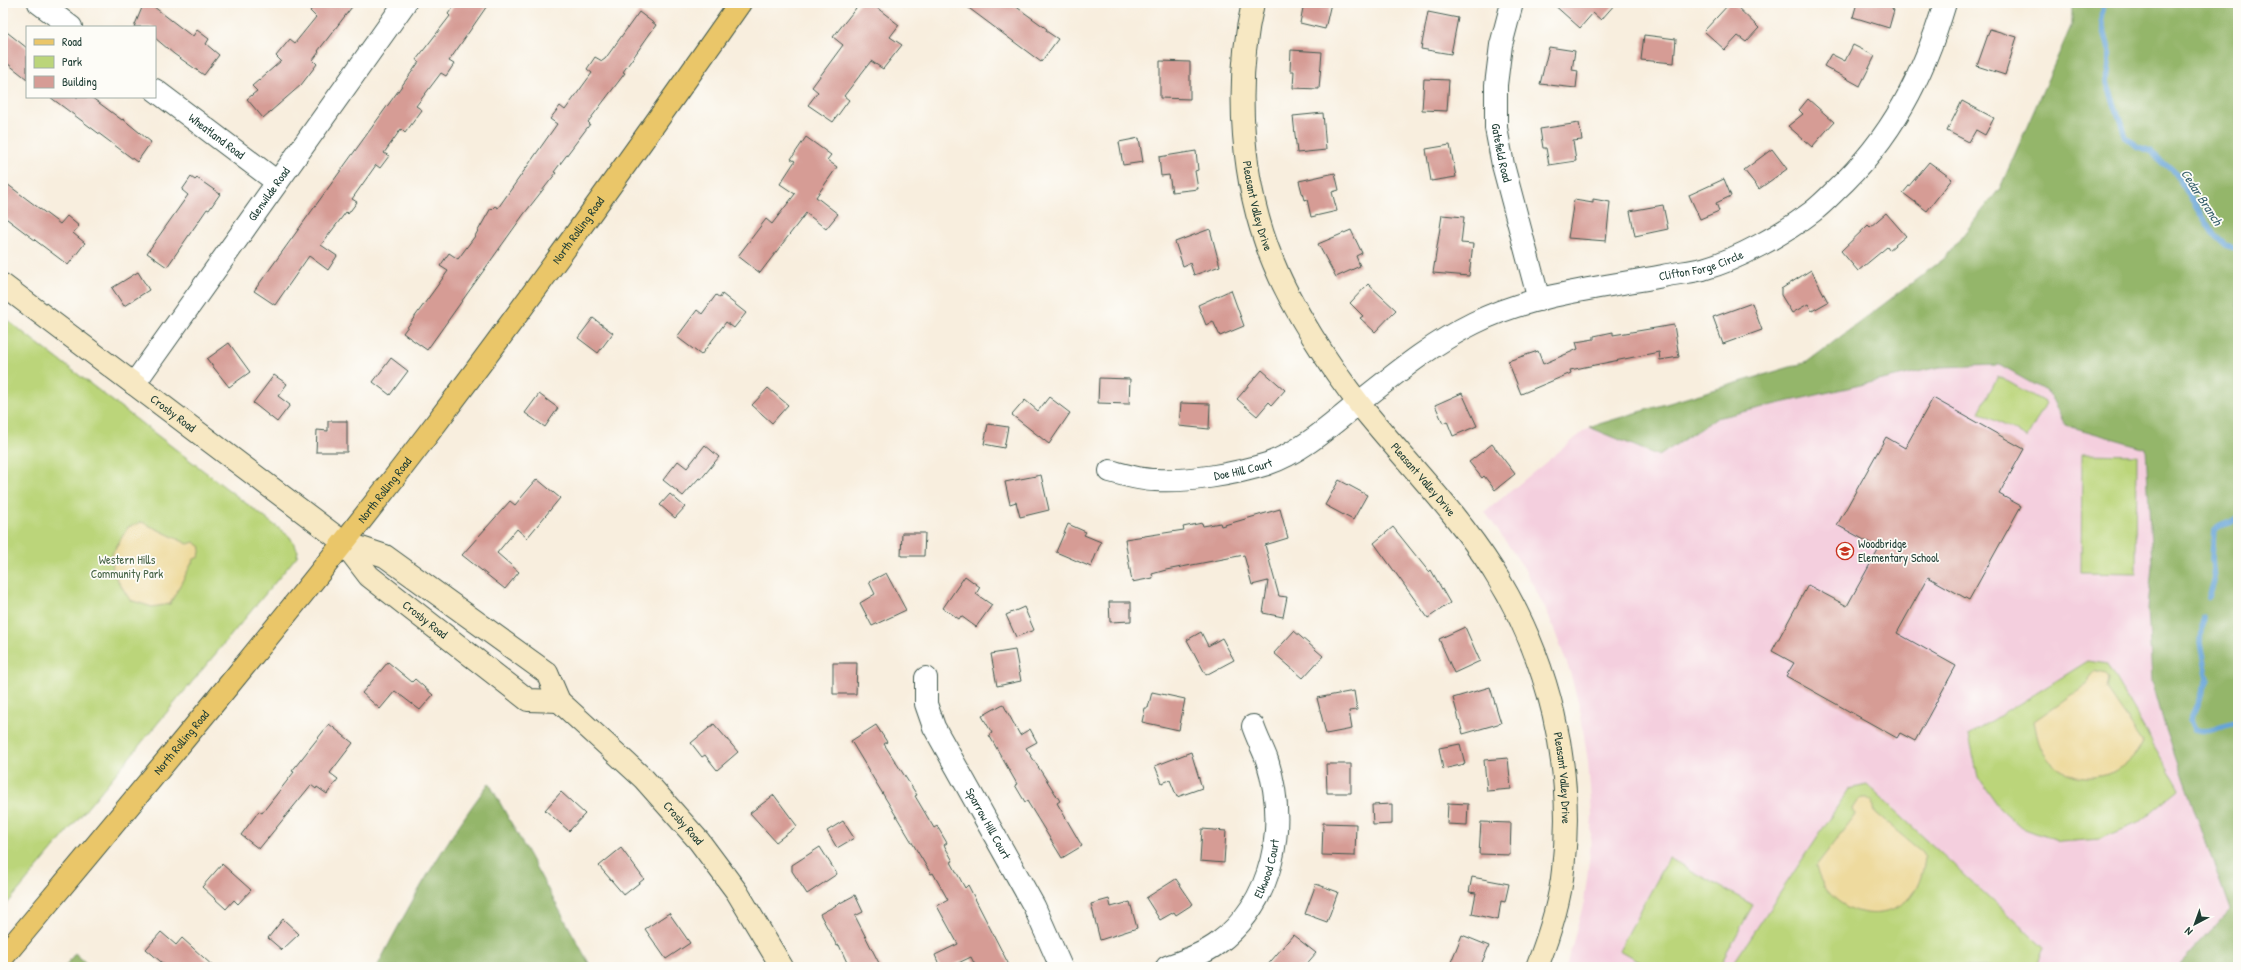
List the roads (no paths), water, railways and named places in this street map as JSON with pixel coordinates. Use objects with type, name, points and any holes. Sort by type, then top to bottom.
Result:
[{"type":"main road","name":"North Rolling Road","points":[[3,957],[191,733],[430,431],[595,209],[740,3]]},
{"type":"street","points":[[39,3],[70,26]]},
{"type":"street","name":"Glenwilde Road","points":[[134,384],[404,3]]},
{"type":"street","name":"Pleasant Valley Drive","points":[[1253,3],[1244,56],[1243,107],[1248,163],[1258,216],[1274,264],[1296,307],[1358,403],[1463,527],[1492,568],[1515,607],[1534,653],[1553,710],[1563,770],[1566,817],[1563,871],[1554,916],[1537,967]]},
{"type":"street","name":"Gatefield Road","points":[[1512,3],[1501,45],[1496,85],[1496,128],[1503,165],[1539,300]]},
{"type":"street","name":"Clifton Forge Circle","points":[[1358,403],[1445,339],[1506,309],[1539,300],[1704,269],[1740,254],[1813,211],[1850,177],[1875,149],[1900,114],[1920,75],[1936,34],[1945,3]]},
{"type":"street","name":"Wheatland Road","points":[[156,91],[277,182]]},
{"type":"street","name":"Crosby Road","points":[[3,285],[343,542],[369,576],[528,700],[558,701]]},
{"type":"street","name":"Doe Hill Court","points":[[1110,471],[1134,478],[1179,480],[1233,472],[1268,463],[1318,436],[1358,403]]},
{"type":"street","name":"Crosby Road","points":[[343,542],[385,556],[548,673],[558,701],[644,779],[699,842],[737,892],[782,967]]},
{"type":"street","name":"Sparrow Hill Court","points":[[926,678],[926,704],[934,727],[1034,906],[1061,967]]},
{"type":"street","name":"Elkwood Court","points":[[1167,967],[1190,958],[1216,945],[1232,930],[1248,912],[1262,889],[1272,862],[1277,818],[1273,786],[1267,760],[1253,726]]},
{"type":"waterway","name":"Cedar Branch","points":[[2103,3],[2101,19],[2110,53],[2107,83],[2126,137],[2137,146],[2150,151],[2176,174],[2214,235],[2225,245],[2238,249]]},
{"type":"waterway","name":"Cedar Branch","points":[[2209,597],[2214,581],[2212,558],[2214,531],[2220,526],[2232,522],[2238,518]]},
{"type":"waterway","name":"Cedar Branch","points":[[2203,616],[2201,644],[2208,680],[2190,720],[2194,729],[2200,731],[2216,729],[2238,722]]},
{"type":"place","name":"Woodbridge Elementary School","points":[[1845,551]]},
{"type":"park label","name":"Western Hills Community Park","points":[[127,567]]}]
